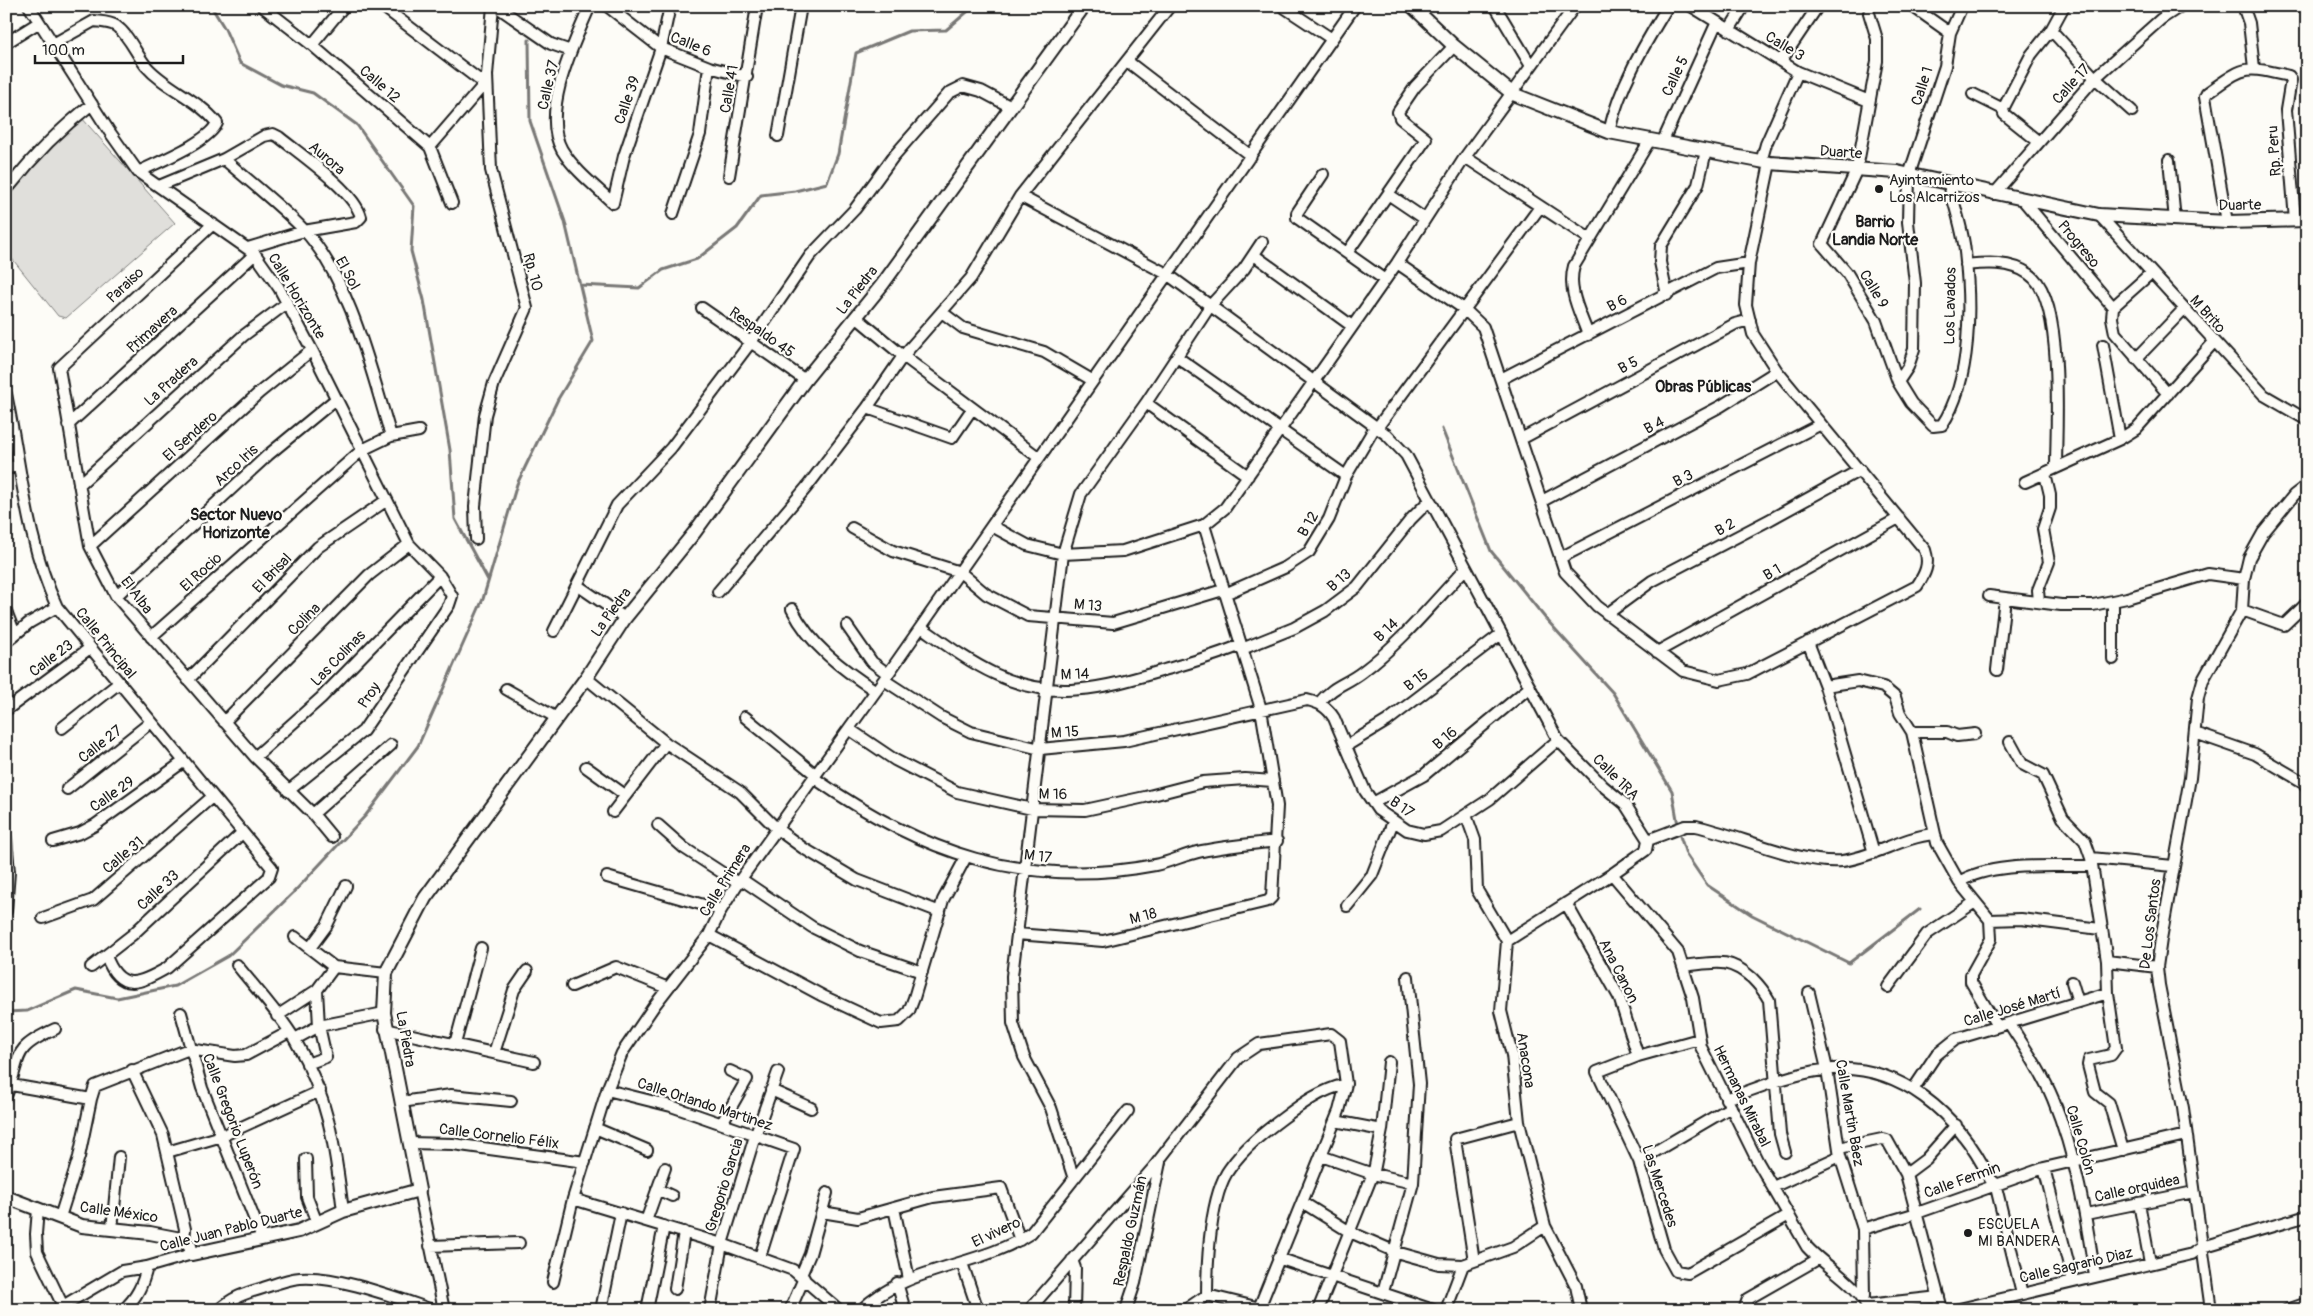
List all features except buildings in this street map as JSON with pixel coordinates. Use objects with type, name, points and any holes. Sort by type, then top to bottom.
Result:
[{"type":"street","name":"Calle Horizonte","points":[[29,6],[38,23],[138,172],[251,251],[287,303],[409,544],[440,576],[452,596]]},
{"type":"street","name":"Calle 12","points":[[262,6],[312,45],[430,147],[452,203]]},
{"type":"street","points":[[312,45],[344,6]]},
{"type":"street","points":[[382,6],[478,79],[487,81],[430,147]]},
{"type":"street","points":[[494,6],[551,44],[571,51]]},
{"type":"street","name":"Rp. 10","points":[[476,539],[476,496],[485,415],[494,383],[527,308],[491,170],[487,81],[494,6]]},
{"type":"street","name":"Calle 37","points":[[590,6],[561,80],[555,124],[557,138],[576,169],[612,203]]},
{"type":"street","name":"Calle 6","points":[[608,6],[661,48],[709,67],[747,77]]},
{"type":"street","name":"Calle 39","points":[[612,203],[624,156],[661,48],[670,6]]},
{"type":"street","name":"Calle 41","points":[[729,176],[747,77],[757,6]]},
{"type":"street","points":[[778,136],[801,6]]},
{"type":"street","name":"La Piedra","points":[[444,1310],[385,1029],[386,973],[425,898],[555,717],[586,678],[625,618],[694,533],[805,380],[882,284],[1084,6]]},
{"type":"street","points":[[718,592],[774,529],[867,408],[902,356],[943,313],[972,278],[1020,196],[1170,6]]},
{"type":"street","points":[[1282,6],[1332,39]]},
{"type":"street","name":"Calle Primera","points":[[553,1282],[573,1199],[595,1128],[607,1090],[628,1041],[709,936],[721,910],[740,881],[960,572],[1092,380],[1355,6]]},
{"type":"street","name":"Duarte","points":[[1412,6],[1454,46],[1513,94],[1609,132],[1766,162],[1910,175],[2099,215],[2227,222],[2301,220]]},
{"type":"street","points":[[1495,6],[1531,66]]},
{"type":"street","points":[[992,526],[1027,545],[1063,554],[1123,551],[1204,525],[1225,508],[1385,280],[1465,157],[1513,94],[1575,6]]},
{"type":"street","points":[[1609,132],[1613,114],[1646,41],[1668,6]]},
{"type":"street","name":"Calle 3","points":[[1691,6],[1798,72],[1869,101]]},
{"type":"street","points":[[1729,30],[1744,6]]},
{"type":"street","points":[[1781,62],[1818,6]]},
{"type":"street","points":[[1860,6],[1871,10]]},
{"type":"street","points":[[1912,6],[1950,34]]},
{"type":"street","name":"Calle 1","points":[[1898,382],[1908,366],[1914,349],[1915,283],[1910,237],[1910,175],[1945,66],[1950,34],[1962,6]]},
{"type":"street","points":[[2039,142],[2004,114],[2003,109],[2031,55],[2051,30],[2064,6]]},
{"type":"street","name":"Calle 17","points":[[1994,194],[2095,78],[2161,19],[2182,6]]},
{"type":"street","points":[[2227,222],[2205,97],[2207,93],[2242,69],[2254,68],[2249,23],[2243,6]]},
{"type":"street","name":"Calle 9","points":[[1871,10],[1877,39],[1877,61],[1857,169],[1822,244],[1847,274],[1876,321],[1898,382],[1911,403],[1932,426],[1942,425]]},
{"type":"street","points":[[53,44],[94,20],[114,25],[120,30],[146,66],[162,82],[194,101],[217,123],[214,130],[204,137],[138,172]]},
{"type":"street","name":"Calle 5","points":[[1588,335],[1572,291],[1570,278],[1574,266],[1590,239],[1656,142],[1717,22]]},
{"type":"street","points":[[6,43],[38,23]]},
{"type":"street","points":[[2051,30],[2095,78],[2132,111]]},
{"type":"street","points":[[1347,253],[1426,139],[1400,118],[1398,112],[1415,87],[1454,46]]},
{"type":"street","points":[[1127,61],[1251,156]]},
{"type":"street","points":[[673,214],[700,134],[709,67]]},
{"type":"street","name":"Rp. Peru","points":[[2254,68],[2288,76],[2291,80],[2286,110],[2301,220]]},
{"type":"street","points":[[1397,262],[1464,308],[1483,327],[1565,572],[1597,606],[1683,670],[1719,680],[1747,674],[1918,586],[1925,574],[1927,556],[1925,550],[1777,371],[1753,334],[1746,305],[1749,263],[1766,162],[1766,144],[1798,72]]},
{"type":"street","points":[[554,631],[617,505],[671,448],[750,342],[810,256],[855,209],[893,157],[949,93],[963,86],[981,91],[1010,108]]},
{"type":"street","points":[[1973,94],[2003,109]]},
{"type":"street","points":[[10,186],[26,166],[68,122],[92,104]]},
{"type":"street","name":"Aurora","points":[[224,159],[264,136],[272,134],[279,137],[337,184],[359,209],[362,217],[356,222],[304,231]]},
{"type":"street","points":[[1667,295],[1660,262],[1661,246],[1698,185],[1706,151]]},
{"type":"street","points":[[1465,157],[1590,239]]},
{"type":"street","points":[[159,186],[224,159]]},
{"type":"street","name":"El Sol","points":[[224,159],[304,231],[337,278],[364,350],[391,436]]},
{"type":"street","points":[[2169,160],[2175,220]]},
{"type":"street","points":[[1323,174],[1297,213],[1297,218],[1385,280]]},
{"type":"street","name":"Los Lavados","points":[[1942,425],[1949,414],[1962,375],[1968,318],[1965,251],[1949,184]]},
{"type":"street","points":[[1388,194],[1425,219]]},
{"type":"street","name":"Calle 1RA","points":[[1020,196],[1167,274],[1387,435],[1406,455],[1558,740],[1603,786],[1624,804],[1648,840]]},
{"type":"street","name":"Progreso","points":[[2023,200],[2113,306]]},
{"type":"street","name":"B 12","points":[[1224,592],[1286,567],[1309,552],[1329,519],[1346,476],[1376,427],[1540,207]]},
{"type":"street","name":"M Brito","points":[[2099,215],[2264,395],[2307,420]]},
{"type":"street","name":"Paraiso","points":[[59,368],[213,224]]},
{"type":"street","points":[[251,251],[304,231]]},
{"type":"street","points":[[1074,1179],[1051,1108],[1024,1057],[1013,1023],[1012,976],[1063,554],[1081,494],[1146,403],[1210,306],[1254,255],[1262,242]]},
{"type":"street","name":"Primavera","points":[[68,425],[251,251]]},
{"type":"street","points":[[1254,255],[1352,326]]},
{"type":"street","name":"B 6","points":[[1501,379],[1667,295],[1716,268],[1749,263]]},
{"type":"street","points":[[1966,265],[1988,263],[2013,266],[2031,274],[2042,292],[2053,318],[2057,373],[2056,468]]},
{"type":"street","points":[[2151,273],[2113,306],[2112,318],[2115,333],[2168,394]]},
{"type":"street","name":"La Pradera","points":[[79,485],[243,336],[287,303]]},
{"type":"street","name":"Respaldo 45","points":[[702,308],[805,380]]},
{"type":"street","points":[[2136,359],[2184,309]]},
{"type":"street","points":[[943,313],[963,328],[1044,352],[1092,380]]},
{"type":"street","points":[[856,317],[902,356],[1038,458]]},
{"type":"street","name":"B 5","points":[[1521,439],[1735,324],[1750,320]]},
{"type":"street","points":[[2024,482],[2120,439],[2136,429],[2214,342]]},
{"type":"street","points":[[2103,345],[2120,439]]},
{"type":"street","name":"El Sendero","points":[[90,546],[260,392],[312,350]]},
{"type":"street","points":[[1177,356],[1346,476]]},
{"type":"street","name":"El Alba","points":[[59,368],[90,546],[116,596],[224,722],[288,791],[313,814],[332,837]]},
{"type":"street","name":"B 4","points":[[1542,501],[1722,406],[1777,371]]},
{"type":"street","name":"Calle Principal","points":[[6,394],[30,523],[50,592],[57,607],[272,868],[268,877],[225,916],[167,968],[150,978],[138,982],[123,981],[111,969],[106,956]]},
{"type":"street","name":"Arco Iris","points":[[116,596],[268,455],[336,400]]},
{"type":"street","points":[[1146,403],[1248,476]]},
{"type":"street","points":[[867,408],[952,438],[972,410]]},
{"type":"street","name":"B 3","points":[[1560,558],[1820,424]]},
{"type":"street","name":"El Rocio","points":[[151,637],[362,450],[391,436],[419,431]]},
{"type":"street","points":[[6,469],[18,465]]},
{"type":"street","name":"B 2","points":[[1607,614],[1652,581],[1860,470]]},
{"type":"street","points":[[2038,602],[2038,590],[2049,562],[2043,528],[2050,508],[2050,495],[2045,474]]},
{"type":"street","points":[[2307,485],[2294,495],[2263,533],[2249,558],[2244,579],[2242,610],[2284,625],[2307,603]]},
{"type":"street","name":"El Brisal","points":[[188,680],[318,547],[387,500]]},
{"type":"street","name":"B 13","points":[[1241,647],[1310,620],[1357,587],[1411,519],[1430,500]]},
{"type":"street","name":"B 1","points":[[1657,652],[1899,518]]},
{"type":"street","points":[[1204,525],[1260,709],[1277,806],[1277,841]]},
{"type":"street","points":[[852,528],[893,551],[960,572]]},
{"type":"street","name":"Colina","points":[[224,722],[369,575],[409,544]]},
{"type":"street","name":"B 14","points":[[1318,703],[1330,690],[1361,672],[1403,635],[1466,568]]},
{"type":"street","name":"M 13","points":[[960,572],[986,594],[1028,616],[1113,622],[1224,592]]},
{"type":"street","points":[[1989,596],[2061,605],[2093,605],[2208,574],[2244,579]]},
{"type":"street","name":"Las Colinas","points":[[255,756],[321,698],[440,576]]},
{"type":"street","points":[[577,585],[625,618]]},
{"type":"street","name":"Proy","points":[[288,791],[363,731],[449,605],[452,596]]},
{"type":"street","points":[[1997,670],[2005,598]]},
{"type":"street","points":[[2113,659],[2114,600]]},
{"type":"street","points":[[6,642],[15,634],[57,607]]},
{"type":"street","points":[[792,609],[800,625],[829,657],[876,691]]},
{"type":"street","name":"De Los Santos","points":[[2211,1310],[2186,1135],[2157,967],[2173,866],[2190,778],[2203,680],[2242,610]]},
{"type":"street","points":[[6,611],[15,634]]},
{"type":"street","name":"M 15","points":[[847,626],[872,662],[886,677],[941,717],[970,732],[1040,749],[1084,746],[1124,740],[1260,709]]},
{"type":"street","name":"M 14","points":[[921,627],[958,653],[996,675],[1047,690],[1092,690],[1241,647]]},
{"type":"street","name":"B 15","points":[[1346,746],[1387,721],[1501,634]]},
{"type":"street","points":[[1808,642],[1825,686],[1874,853]]},
{"type":"street","name":"Calle 23","points":[[6,710],[90,648]]},
{"type":"street","points":[[586,678],[666,743],[740,792],[777,829],[802,848],[858,880],[940,912]]},
{"type":"street","points":[[1825,686],[1858,681],[1883,687],[1895,697],[1900,713],[1912,732],[1934,834],[1959,882],[1990,920],[1991,939],[1971,975],[1971,982],[1997,1026]]},
{"type":"street","points":[[62,728],[119,683]]},
{"type":"street","name":"B 16","points":[[1373,803],[1424,775],[1530,687]]},
{"type":"street","points":[[506,689],[555,717]]},
{"type":"street","points":[[1260,709],[1306,700],[1318,703]]},
{"type":"street","name":"B 17","points":[[1318,703],[1327,708],[1334,718],[1365,791],[1378,810],[1407,830],[1424,834],[1441,831],[1490,799],[1558,740]]},
{"type":"street","name":"M 17","points":[[745,717],[815,776],[893,828],[966,857],[1025,870],[1071,874],[1156,865],[1202,851],[1277,841]]},
{"type":"street","name":"Calle 27","points":[[67,789],[152,722]]},
{"type":"street","name":"M 16","points":[[849,729],[895,760],[957,792],[1032,809],[1085,810],[1203,782],[1245,779],[1273,781]]},
{"type":"street","points":[[1912,732],[1947,732],[1957,736],[1975,734]]},
{"type":"street","points":[[2195,732],[2255,754],[2305,784]]},
{"type":"street","points":[[2010,742],[2022,764],[2043,775],[2063,818],[2085,842],[2092,862],[2100,929],[2107,961],[2108,993],[2116,1048],[2111,1055],[2089,1060],[2088,1065],[2095,1092],[2109,1103],[2123,1150]]},
{"type":"street","points":[[613,812],[666,743]]},
{"type":"street","points":[[313,814],[391,745]]},
{"type":"street","name":"Calle 29","points":[[53,841],[80,834],[95,825],[183,762]]},
{"type":"street","points":[[586,766],[625,795]]},
{"type":"street","name":"Calle 31","points":[[43,918],[93,900],[212,797]]},
{"type":"street","points":[[1466,815],[1476,840],[1477,890],[1507,941],[1646,850],[1648,840],[1685,826],[1696,826],[1773,849],[1826,861],[1841,861],[1874,853],[1923,835],[1934,834]]},
{"type":"street","points":[[1347,906],[1372,875],[1394,822]]},
{"type":"street","points":[[658,825],[684,848],[812,927],[860,951],[922,972]]},
{"type":"street","name":"Calle 33","points":[[92,967],[132,935],[242,833]]},
{"type":"street","points":[[6,838],[9,872],[6,910]]},
{"type":"street","name":"M 18","points":[[1017,934],[1103,941],[1268,901],[1272,897],[1277,841]]},
{"type":"street","points":[[709,936],[823,996],[881,1023],[899,1021],[909,1011],[943,900],[966,857]]},
{"type":"street","points":[[1959,882],[1975,874],[1994,870],[2092,862],[2173,866]]},
{"type":"street","name":"Hermanas Mirabal","points":[[1612,874],[1678,952],[1693,998],[1701,1047],[1772,1187],[1808,1247],[1818,1259],[1867,1304]]},
{"type":"street","points":[[607,877],[721,910]]},
{"type":"street","points":[[310,948],[327,925],[346,886]]},
{"type":"street","points":[[1888,987],[1927,934],[1974,902]]},
{"type":"street","name":"Ana Canon","points":[[1566,904],[1619,997],[1638,1056]]},
{"type":"street","points":[[1990,920],[2021,919],[2100,929]]},
{"type":"street","points":[[295,936],[334,967],[386,973]]},
{"type":"street","name":"Anacona","points":[[1507,941],[1501,1011],[1512,1055],[1519,1122],[1544,1226],[1576,1286],[1581,1310]]},
{"type":"street","points":[[455,1044],[481,948]]},
{"type":"street","points":[[2107,961],[2157,967]]},
{"type":"street","points":[[1684,966],[1718,963],[1737,965],[1764,990],[1769,1000],[1780,1134],[1785,1152]]},
{"type":"street","points":[[237,965],[292,1035],[320,1091],[334,1137],[343,1211]]},
{"type":"street","points":[[277,1016],[317,990],[334,967]]},
{"type":"street","points":[[572,986],[616,967],[668,988]]},
{"type":"street","points":[[494,1053],[514,990],[528,971]]},
{"type":"street","points":[[1383,1292],[1396,1252],[1414,1183],[1419,1084],[1408,977]]},
{"type":"street","points":[[2072,982],[2078,1002]]},
{"type":"street","points":[[307,1064],[326,1057],[319,1026],[317,990]]},
{"type":"street","name":"Calle José Martí","points":[[1914,1088],[1936,1056],[1956,1039],[2108,993]]},
{"type":"street","name":"Calle Martin Báez","points":[[1809,994],[1827,1069],[1839,1152],[1863,1229],[1867,1304]]},
{"type":"street","name":"Calle Gregorio Luperón","points":[[180,1013],[202,1088],[262,1238]]},
{"type":"street","points":[[60,1218],[79,1157],[95,1086],[190,1049],[236,1056],[246,1055],[292,1035],[319,1026],[384,1013]]},
{"type":"street","name":"Calle Colón","points":[[2009,1023],[2053,1098],[2086,1214],[2095,1276]]},
{"type":"street","points":[[385,1029],[534,1062]]},
{"type":"street","points":[[6,1096],[18,1056],[24,1047],[32,1040],[55,1030]]},
{"type":"street","points":[[1029,1310],[1161,1159],[1238,1058],[1259,1044],[1331,1034],[1336,1036],[1340,1041],[1346,1084],[1335,1121],[1278,1258],[1262,1309],[1235,1306],[1207,1295]]},
{"type":"street","points":[[1638,1056],[1700,1039]]},
{"type":"street","name":"Las Mercedes","points":[[1638,1056],[1597,1072],[1639,1161],[1664,1249],[1676,1271],[1688,1273],[1789,1215]]},
{"type":"street","points":[[1318,1310],[1373,1174],[1382,1130],[1389,1062]]},
{"type":"street","points":[[1639,1161],[1728,1103],[1777,1082],[1827,1069],[1861,1070],[1889,1078],[1914,1088],[1931,1101],[1973,1146],[1990,1179],[1995,1183],[2022,1294]]},
{"type":"street","points":[[132,1070],[163,1135],[185,1229],[184,1241],[190,1246],[192,1254]]},
{"type":"street","points":[[722,1123],[748,1079],[730,1071]]},
{"type":"street","name":"Gregorio Garcia","points":[[710,1310],[722,1244],[755,1136],[778,1072]]},
{"type":"street","points":[[1207,1295],[1206,1254],[1220,1189],[1228,1169],[1255,1138],[1314,1095],[1346,1084]]},
{"type":"street","points":[[8,1085],[91,1100]]},
{"type":"street","name":"Calle Orlando Martinez","points":[[607,1090],[670,1106],[793,1148],[794,1151],[760,1257]]},
{"type":"street","points":[[771,1090],[811,1108]]},
{"type":"street","points":[[167,1152],[222,1136],[320,1091]]},
{"type":"street","points":[[401,1102],[450,1095],[511,1101]]},
{"type":"street","name":"El vivero","points":[[861,1310],[883,1291],[897,1283],[962,1264],[1020,1240],[1039,1225],[1128,1111]]},
{"type":"street","points":[[1335,1121],[1382,1130]]},
{"type":"street","points":[[1474,1261],[1455,1139],[1519,1122]]},
{"type":"street","points":[[1906,1174],[1926,1160],[1956,1126]]},
{"type":"street","points":[[595,1128],[647,1150]]},
{"type":"street","name":"Calle Fermin","points":[[1863,1229],[1916,1213],[1988,1188],[1995,1183],[2044,1168],[2186,1135]]},
{"type":"street","points":[[1772,1187],[1839,1152],[1887,1140],[1906,1174],[1942,1310]]},
{"type":"street","name":"Calle Cornelio Félix","points":[[409,1142],[453,1144],[585,1162]]},
{"type":"street","points":[[1321,1156],[1373,1174],[1414,1183]]},
{"type":"street","points":[[112,1229],[119,1157]]},
{"type":"street","points":[[306,1159],[307,1197],[318,1223]]},
{"type":"street","name":"Respaldo Guzmán","points":[[1126,1310],[1135,1283],[1161,1159]]},
{"type":"street","points":[[646,1221],[665,1168]]},
{"type":"street","points":[[2044,1168],[2073,1281]]},
{"type":"street","points":[[822,1212],[858,1218],[950,1193],[1001,1188],[1020,1240]]},
{"type":"street","points":[[656,1189],[672,1196]]},
{"type":"street","name":"Calle Juan Pablo Duarte","points":[[59,1308],[122,1271],[147,1267],[192,1254],[262,1238],[299,1232],[343,1211],[419,1190]]},
{"type":"street","name":"Calle orquidea","points":[[2086,1214],[2194,1192]]},
{"type":"street","points":[[790,1310],[810,1254],[827,1193]]},
{"type":"street","name":"Calle México","points":[[6,1197],[82,1226],[150,1232],[184,1241]]},
{"type":"street","points":[[573,1199],[760,1257],[802,1276],[839,1310]]},
{"type":"street","points":[[1302,1202],[1350,1232],[1396,1252],[1439,1264],[1463,1265],[1512,1247],[1544,1226]]},
{"type":"street","points":[[2139,1203],[2150,1263]]},
{"type":"street","points":[[894,1208],[909,1279]]},
{"type":"street","points":[[38,1209],[37,1252],[59,1308]]},
{"type":"street","points":[[601,1310],[621,1213]]},
{"type":"street","name":"Calle Sagrario Diaz","points":[[1955,1310],[2192,1254],[2202,1247],[2307,1216]]},
{"type":"street","points":[[647,1310],[664,1226]]},
{"type":"street","points":[[675,1289],[684,1232]]},
{"type":"street","points":[[430,1246],[519,1242]]},
{"type":"street","points":[[1278,1258],[1433,1310]]},
{"type":"street","points":[[1744,1310],[1748,1299],[1818,1259]]},
{"type":"street","points":[[1072,1260],[1075,1268],[1074,1310]]},
{"type":"street","points":[[962,1264],[978,1310]]},
{"type":"street","points":[[1446,1310],[1463,1265]]},
{"type":"street","points":[[123,1310],[143,1284],[147,1267]]},
{"type":"street","points":[[219,1310],[227,1302],[243,1293],[298,1278],[312,1278],[332,1281],[433,1310]]},
{"type":"street","points":[[897,1283],[905,1310]]},
{"type":"street","points":[[1185,1310],[1207,1295]]},
{"type":"street","points":[[1867,1304],[1938,1296]]},
{"type":"street","points":[[2287,1310],[2307,1303]]},
{"type":"shaded area","points":[[81,117],[175,223],[66,318],[58,316],[10,256],[6,246],[6,189],[18,172]]},
{"type":"waterway","points":[[211,6],[225,29],[240,63],[281,85],[313,93],[357,125],[414,206],[411,251],[424,300],[450,450],[455,519],[488,580]]},
{"type":"waterway","points":[[580,285],[639,288],[663,270],[697,259],[737,228],[761,195],[795,191],[827,183],[838,154],[856,53],[909,31],[946,30],[974,6]]},
{"type":"waterway","points":[[6,1012],[27,1011],[76,990],[117,998],[175,986],[228,956],[293,893],[366,815],[418,746],[483,599],[517,484],[558,399],[593,341],[565,222],[530,121],[529,40]]},
{"type":"waterway","points":[[1442,429],[1491,551],[1546,619],[1613,693],[1672,791],[1678,825]]},
{"type":"waterway","points":[[1678,830],[1686,854],[1707,885],[1752,915],[1849,963],[1920,909]]},
{"type":"place","name":"Ayintamiento Los Alcarrizos","points":[[1879,189]]},
{"type":"place","name":"ESCUELA MI BANDERA","points":[[1968,1233]]},
{"type":"district","name":"Barrio Landia Norte","points":[[1875,230]]},
{"type":"district","name":"Obras Públicas","points":[[1703,386]]},
{"type":"district","name":"Sector Nuevo Horizonte","points":[[236,523]]}]
